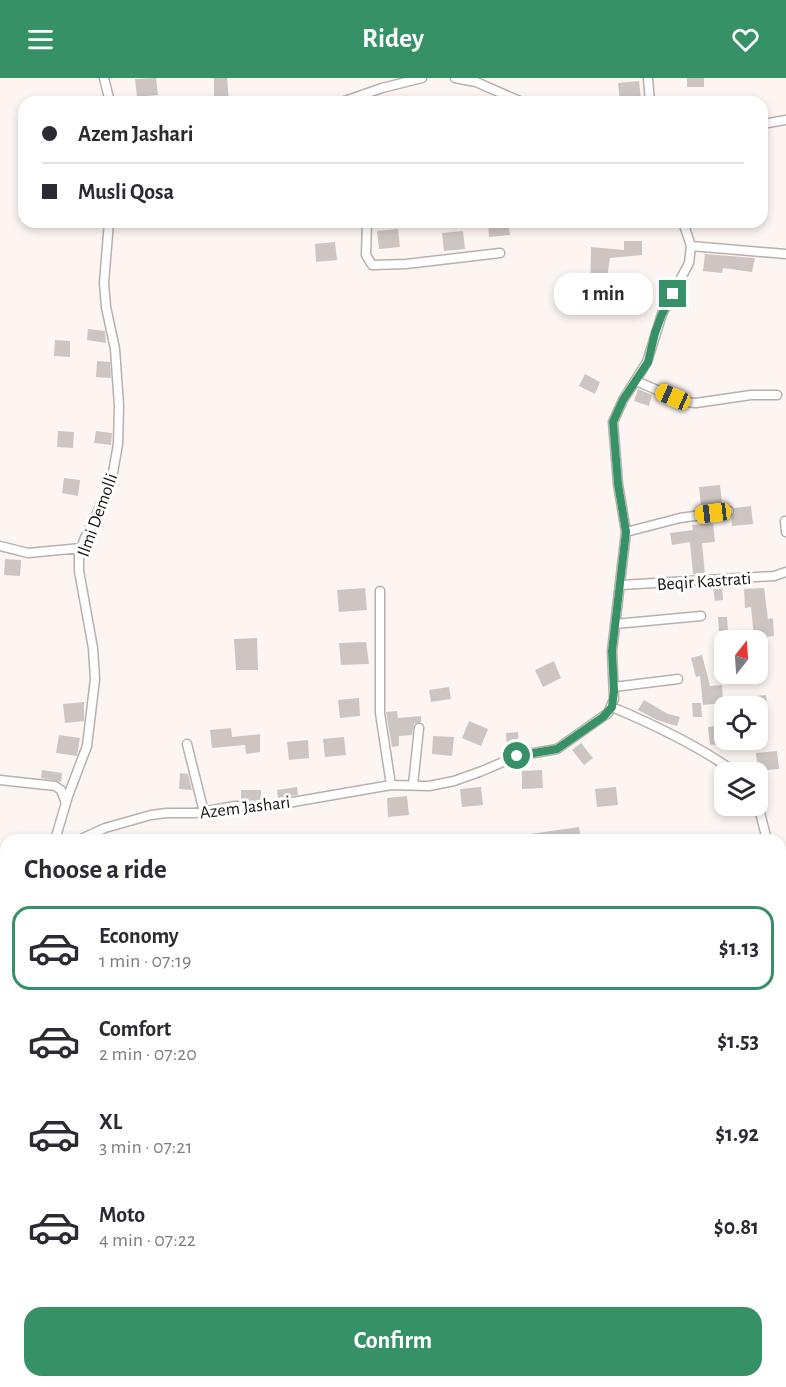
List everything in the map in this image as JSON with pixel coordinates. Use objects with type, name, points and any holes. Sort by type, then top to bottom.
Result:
[{"type":"street","points":[[104,78],[108,96]]},
{"type":"street","points":[[359,96],[422,78]]},
{"type":"street","points":[[455,78],[476,82],[508,96]]},
{"type":"street","points":[[648,78],[650,96]]},
{"type":"street","points":[[768,123],[786,120]]},
{"type":"street","name":"Ilmi Demolli","points":[[57,834],[87,746],[95,679],[93,648],[79,571],[81,548],[111,484],[118,444],[116,349],[104,291],[109,228]]},
{"type":"street","points":[[367,228],[366,255],[372,265],[406,264],[500,253]]},
{"type":"street","points":[[686,228],[692,246],[685,274],[662,314],[648,362],[623,400],[613,422],[626,543],[612,651],[614,687],[612,707],[655,725],[720,762]]},
{"type":"street","points":[[692,246],[786,254]]},
{"type":"street","points":[[636,381],[685,402],[696,403],[751,395],[777,395]]},
{"type":"street","points":[[626,532],[680,518],[729,512]]},
{"type":"street","points":[[784,521],[786,532]]},
{"type":"street","points":[[0,546],[28,553],[81,548]]},
{"type":"street","name":"Beqir Kastrati","points":[[621,585],[774,576],[786,572]]},
{"type":"street","points":[[380,591],[380,713],[391,785]]},
{"type":"street","name":"Beqir Kastrati","points":[[615,624],[701,616]]},
{"type":"street","points":[[614,687],[678,679]]},
{"type":"street","name":"Azem Jashari","points":[[92,834],[136,818],[166,813],[204,812],[235,806],[270,806],[391,785],[429,786],[454,781],[517,756],[551,751],[603,717],[612,707]]},
{"type":"street","points":[[413,785],[419,728]]},
{"type":"street","points":[[187,744],[204,812]]},
{"type":"street","points":[[0,780],[55,786],[61,790],[66,804]]},
{"type":"street","points":[[761,816],[765,834]]},
{"type":"building","points":[[156,78],[158,95],[137,96],[135,79]]},
{"type":"building","points":[[214,78],[227,78],[228,96],[214,96]]},
{"type":"building","points":[[687,78],[704,78],[704,87],[687,87]]},
{"type":"building","points":[[639,81],[641,96],[619,96],[618,83]]},
{"type":"building","points":[[488,228],[509,228],[510,235],[489,237]]},
{"type":"building","points":[[398,229],[400,247],[379,249],[377,231]]},
{"type":"building","points":[[463,231],[465,249],[444,251],[442,233]]},
{"type":"building","points":[[624,241],[642,241],[642,255],[610,258],[609,301],[590,301],[591,247],[624,250]]},
{"type":"building","points":[[335,242],[337,260],[316,262],[315,244]]},
{"type":"building","points":[[705,254],[755,258],[752,272],[723,268],[722,273],[703,271]]},
{"type":"building","points":[[88,329],[105,331],[106,343],[87,340]]},
{"type":"building","points":[[55,340],[70,341],[70,357],[54,356]]},
{"type":"building","points":[[97,361],[110,362],[111,378],[96,377]]},
{"type":"building","points":[[585,374],[600,382],[595,394],[579,386]]},
{"type":"building","points":[[638,389],[652,395],[649,406],[634,401]]},
{"type":"building","points":[[58,431],[74,432],[73,448],[57,447]]},
{"type":"building","points":[[96,431],[112,433],[111,445],[94,443]]},
{"type":"building","points":[[64,478],[80,480],[78,496],[62,493]]},
{"type":"building","points":[[720,485],[722,503],[701,505],[699,487]]},
{"type":"building","points":[[751,506],[753,524],[732,526],[731,517],[735,513],[734,508]]},
{"type":"building","points":[[713,523],[715,542],[702,543],[705,574],[693,574],[690,542],[672,545],[670,533],[693,530],[692,525]]},
{"type":"building","points":[[5,559],[21,560],[20,576],[4,575]]},
{"type":"building","points":[[722,586],[723,600],[715,601],[713,587]]},
{"type":"building","points":[[365,588],[367,610],[339,612],[337,590]]},
{"type":"building","points":[[764,588],[768,619],[773,618],[774,636],[768,637],[768,630],[753,630],[751,607],[745,608],[744,589]]},
{"type":"building","points":[[718,617],[727,617],[728,630],[719,630]]},
{"type":"building","points":[[257,638],[258,670],[236,670],[234,639]]},
{"type":"building","points":[[366,642],[369,664],[341,665],[339,643]]},
{"type":"building","points":[[702,655],[710,686],[722,685],[723,696],[714,696],[714,704],[703,705],[700,676],[696,677],[691,658]]},
{"type":"building","points":[[554,661],[561,678],[543,687],[535,670]]},
{"type":"building","points":[[449,687],[451,699],[431,702],[429,690]]},
{"type":"building","points":[[359,698],[360,716],[340,718],[338,700]]},
{"type":"building","points":[[644,700],[668,714],[680,717],[677,726],[657,720],[638,710]]},
{"type":"building","points":[[84,702],[84,721],[65,723],[63,704]]},
{"type":"building","points":[[692,703],[701,703],[702,717],[693,717]]},
{"type":"building","points":[[397,711],[398,718],[421,716],[421,722],[414,724],[412,735],[399,736],[399,746],[392,747],[386,712]]},
{"type":"building","points":[[469,721],[488,729],[481,746],[462,738]]},
{"type":"building","points":[[714,726],[714,745],[710,745],[708,727]]},
{"type":"building","points":[[231,728],[232,737],[260,734],[260,752],[246,754],[245,745],[212,748],[210,730]]},
{"type":"building","points":[[518,732],[519,749],[507,752],[506,733]]},
{"type":"building","points":[[59,735],[80,738],[77,756],[56,753]]},
{"type":"building","points":[[433,736],[454,737],[452,756],[432,754]]},
{"type":"building","points":[[344,737],[346,755],[325,757],[323,739]]},
{"type":"building","points":[[308,740],[309,758],[289,760],[287,742]]},
{"type":"building","points":[[581,743],[593,758],[584,765],[572,750]]},
{"type":"building","points":[[777,751],[779,769],[768,770],[768,762],[757,762],[756,753]]},
{"type":"building","points":[[42,770],[62,773],[61,782],[41,778]]},
{"type":"building","points":[[542,770],[543,788],[522,789],[522,771]]},
{"type":"building","points":[[180,773],[188,774],[192,790],[179,789]]},
{"type":"building","points":[[297,787],[298,795],[278,798],[277,790]]},
{"type":"building","points":[[481,787],[483,805],[462,807],[460,789]]},
{"type":"building","points":[[616,787],[618,805],[597,807],[595,789]]},
{"type":"building","points":[[241,790],[261,790],[261,800],[241,800]]},
{"type":"building","points":[[407,796],[409,815],[388,817],[387,798]]},
{"type":"building","points":[[579,827],[580,834],[530,834]]},
{"type":"route","points":[[517,756],[557,749],[603,717],[612,707],[614,699],[612,651],[626,543],[614,453],[613,422],[623,400],[648,362],[655,333],[673,294]]}]
